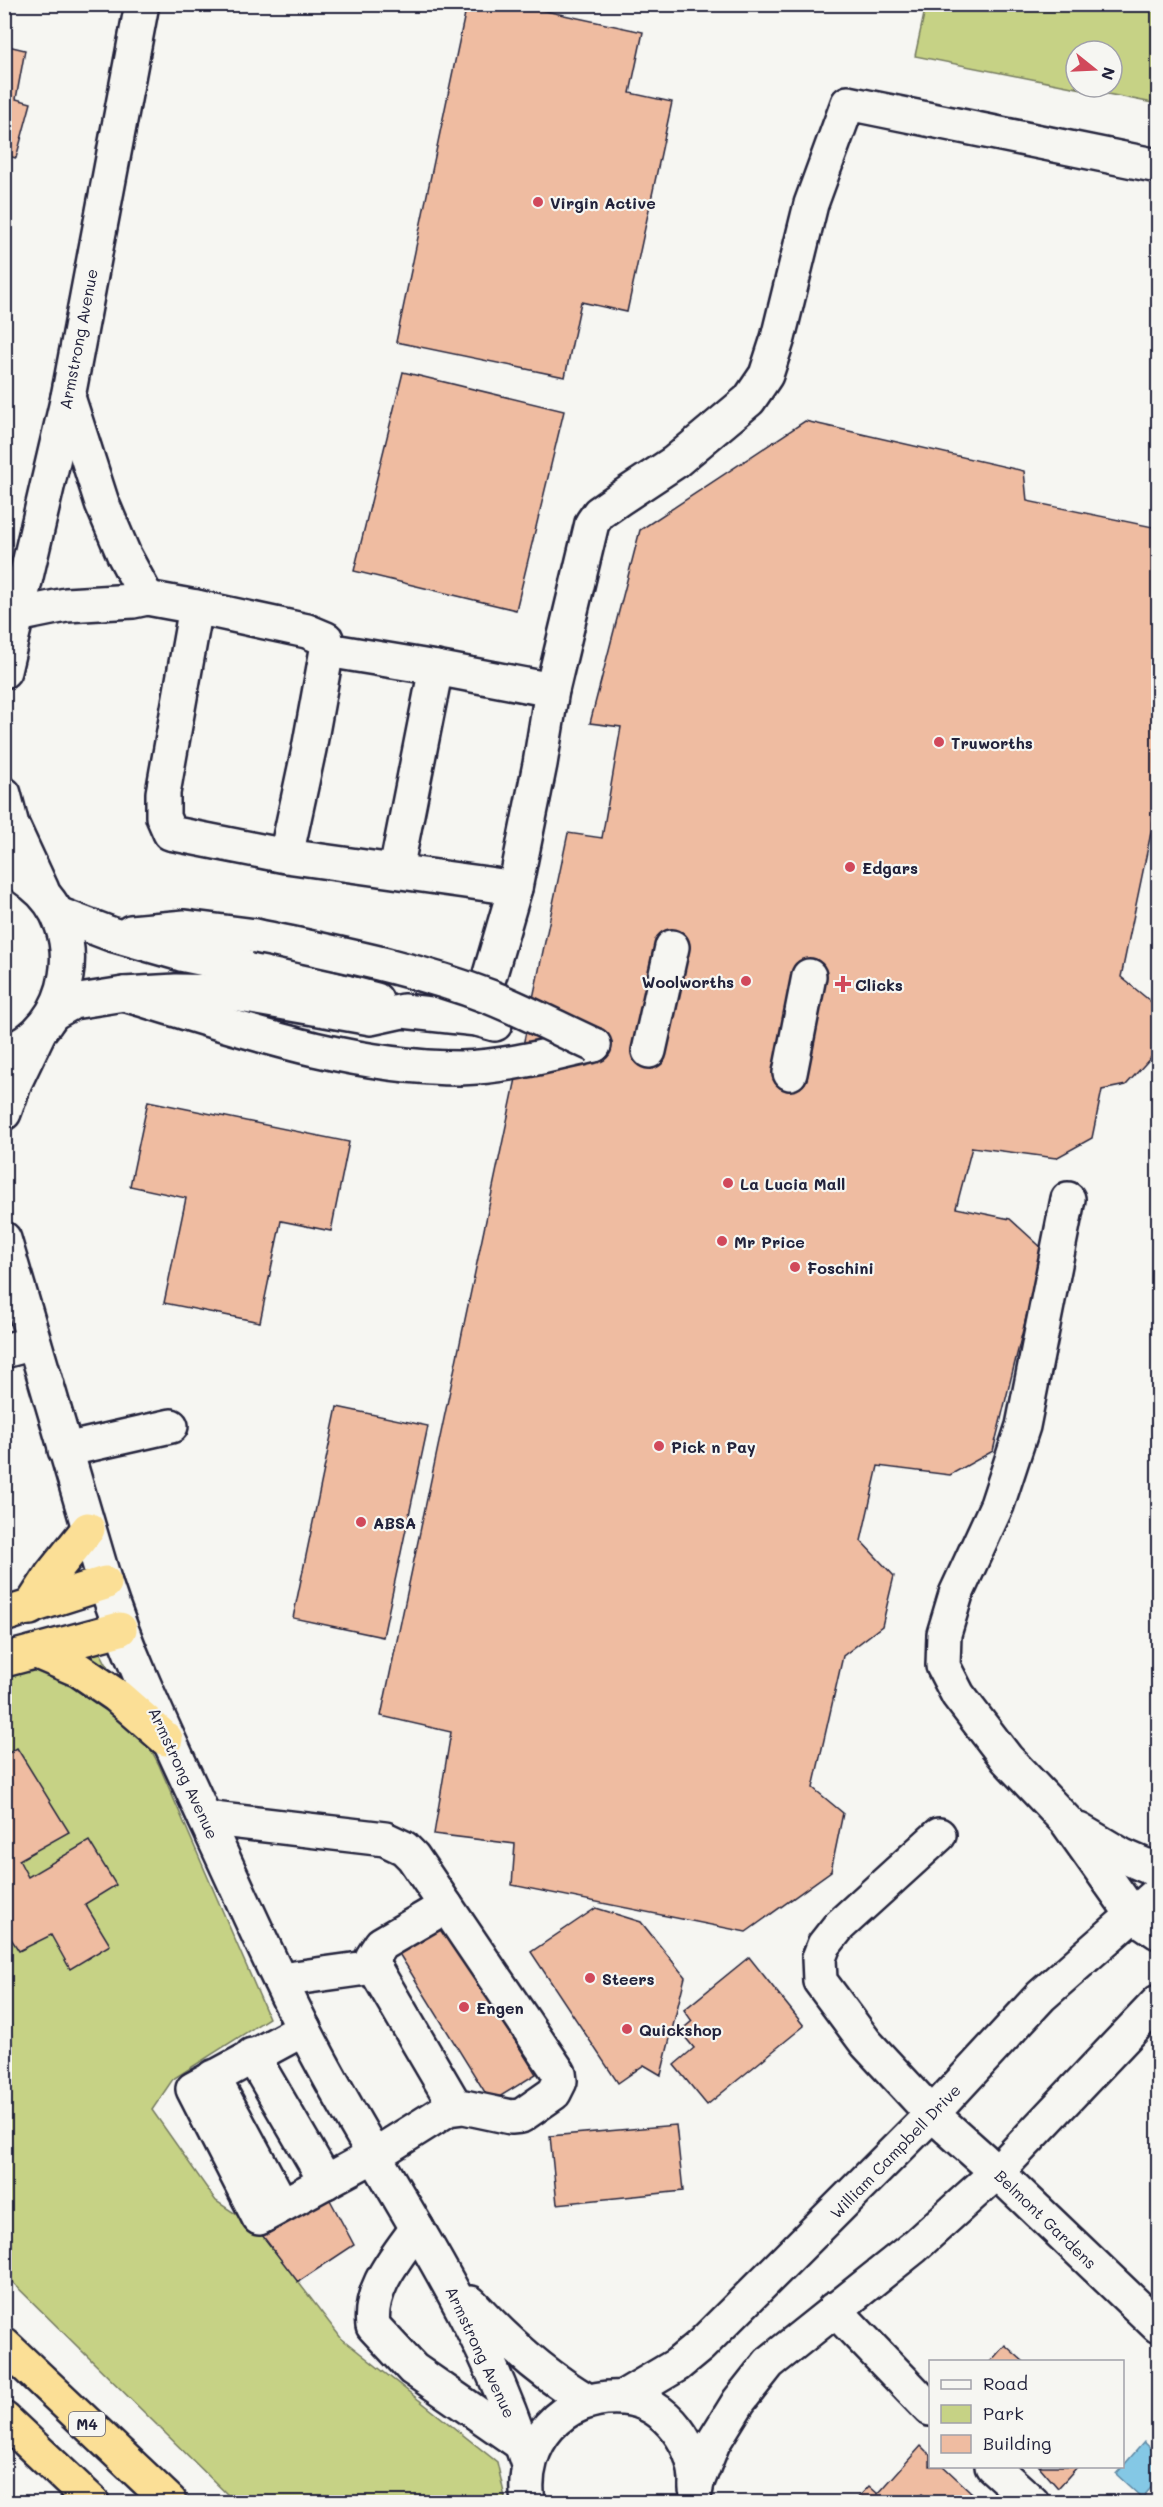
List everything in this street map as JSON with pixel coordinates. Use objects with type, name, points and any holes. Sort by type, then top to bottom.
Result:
[{"type":"highway","points":[[17,1611],[52,1574],[88,1528]]},
{"type":"highway","points":[[17,1611],[105,1583]]},
{"type":"highway","points":[[4,1660],[120,1629]]},
{"type":"highway","points":[[37,1652],[79,1670],[117,1696],[166,1739]]},
{"type":"highway","name":"M4","points":[[4,2345],[170,2502]]},
{"type":"highway","points":[[4,2419],[92,2502]]},
{"type":"street","name":"Armstrong Avenue","points":[[4,671],[68,397],[142,4]]},
{"type":"street","points":[[4,867],[13,870],[51,903],[111,934],[181,954],[365,995],[403,1011],[486,1021],[540,764],[552,690],[592,523],[599,513],[675,462],[749,400],[766,375],[793,281],[811,204],[848,103],[1158,166]]},
{"type":"street","points":[[68,397],[102,503],[124,555],[147,598]]},
{"type":"street","points":[[17,615],[66,605],[133,602],[147,598],[322,636],[327,643],[327,651],[286,856]]},
{"type":"street","points":[[196,607],[163,793],[163,818],[171,833],[286,856],[514,888]]},
{"type":"street","points":[[327,651],[436,668],[552,690]]},
{"type":"street","points":[[396,870],[436,668]]},
{"type":"street","points":[[4,794],[12,825],[51,903],[68,946],[67,980],[15,1082],[4,1113]]},
{"type":"street","points":[[111,934],[184,927],[255,936],[390,965],[490,997],[594,1045],[507,1064],[462,1068],[411,1067],[356,1058],[124,994]]},
{"type":"street","points":[[649,1051],[672,947]]},
{"type":"street","points":[[790,1073],[809,976]]},
{"type":"street","points":[[4,1053],[15,1049],[73,1002],[124,994],[176,991],[223,992],[371,1018],[403,1011]]},
{"type":"street","points":[[1068,1199],[1023,1426],[997,1505],[956,1594],[944,1634],[943,1666],[958,1695],[1006,1759],[1067,1822],[1146,1924]]},
{"type":"street","name":"Armstrong Avenue","points":[[4,1239],[19,1347],[65,1450],[120,1629],[166,1739],[304,2029],[444,2274],[502,2391],[525,2454]]},
{"type":"street","points":[[65,1450],[171,1426]]},
{"type":"street","points":[[205,1818],[385,1839],[396,1843],[414,1857],[560,2073],[560,2081],[554,2093],[521,2115],[511,2117],[456,2107],[448,2109],[375,2155],[259,2218],[193,2089],[213,2076],[304,2029]]},
{"type":"street","points":[[1067,1822],[1103,1845],[1158,1871]]},
{"type":"street","name":"Belmont Gardens","points":[[939,1835],[839,1926],[824,1945],[819,1958],[820,1981],[866,2043],[932,2114],[997,2172],[1158,2326]]},
{"type":"street","name":"William Campbell Drive","points":[[623,2397],[677,2365],[700,2346],[932,2114],[1041,1996],[1146,1924],[1158,1893]]},
{"type":"street","points":[[446,1906],[381,1944],[372,1958],[374,1967],[456,2107]]},
{"type":"street","points":[[280,1980],[374,1967]]},
{"type":"street","points":[[695,2494],[713,2443],[739,2401],[769,2363],[914,2247],[997,2172],[1158,2002]]},
{"type":"street","points":[[252,2055],[326,2182]]},
{"type":"street","points":[[417,2228],[377,2291],[373,2304],[374,2326],[413,2370],[525,2454]]},
{"type":"street","name":"Armstrong Avenue","points":[[444,2274],[514,2347],[555,2382],[588,2401]]},
{"type":"street","points":[[834,2309],[929,2408]]},
{"type":"street","points":[[528,2502],[525,2454],[554,2420],[588,2401],[623,2397],[654,2410],[672,2423],[690,2452],[695,2494]]},
{"type":"street","points":[[994,2468],[1032,2502]]},
{"type":"green space","points":[[926,5],[1158,5],[1158,104],[1124,97],[1124,39],[1064,39],[1064,85],[915,56]]},
{"type":"green space","points":[[98,1648],[159,1765],[269,2018],[173,2079],[152,2110],[216,2201],[257,2228],[341,2338],[497,2462],[506,2502],[235,2502],[5,2275],[4,1672]]},
{"type":"water","points":[[1144,2442],[1158,2455],[1158,2480],[1142,2498],[1116,2474],[1124,2468],[1124,2465]]},
{"type":"building","name":"Virgin Active","points":[[467,4],[513,4],[643,32],[630,93],[672,102],[627,312],[581,302],[565,377],[396,342]]},
{"type":"building","points":[[4,45],[25,50],[16,99],[31,103],[16,158],[4,155]]},
{"type":"building","points":[[403,372],[564,411],[516,610],[354,571]]},
{"type":"building","name":"La Lucia Mall","points":[[805,421],[1024,471],[1027,501],[1158,528],[1158,799],[1121,977],[1155,1005],[1155,1053],[1126,1085],[1102,1090],[1092,1138],[1056,1158],[972,1147],[956,1208],[1010,1219],[1043,1249],[993,1451],[950,1475],[878,1466],[861,1541],[894,1576],[882,1626],[843,1656],[813,1788],[843,1813],[831,1871],[746,1932],[512,1885],[515,1844],[434,1834],[451,1732],[381,1716],[568,833],[602,838],[621,727],[590,723],[640,530]]},
{"type":"building","points":[[148,1101],[349,1142],[331,1231],[281,1221],[260,1322],[164,1303],[186,1198],[130,1186]]},
{"type":"building","name":"ABSA","points":[[337,1407],[428,1426],[383,1637],[293,1618]]},
{"type":"building","points":[[17,1748],[69,1832],[19,1860],[28,1877],[89,1841],[116,1885],[85,1904],[110,1945],[70,1969],[51,1935],[19,1951],[10,1937],[4,1940],[4,1756]]},
{"type":"building","points":[[596,1908],[641,1922],[685,1977],[661,2075],[644,2065],[618,2083],[531,1952]]},
{"type":"building","points":[[442,1924],[536,2074],[491,2102],[398,1952]]},
{"type":"building","points":[[749,1957],[804,2026],[707,2105],[674,2065],[694,2048],[680,2031],[692,2021],[684,2010]]},
{"type":"building","points":[[676,2125],[683,2191],[557,2204],[550,2136]]},
{"type":"building","points":[[329,2198],[354,2245],[298,2282],[262,2235]]},
{"type":"building","points":[[1005,2345],[1022,2360],[992,2360]]},
{"type":"building","points":[[921,2446],[929,2454],[929,2468],[945,2468],[971,2492],[961,2502],[932,2502],[922,2494],[914,2502],[854,2502],[869,2486],[878,2494]]},
{"type":"building","points":[[1041,2468],[1076,2468],[1058,2488]]},
{"type":"place","name":"Virgin Active","points":[[538,202]]},
{"type":"place","name":"Truworths","points":[[939,742]]},
{"type":"place","name":"Edgars","points":[[850,867]]},
{"type":"place","name":"Woolworths","points":[[746,981]]},
{"type":"place","name":"Clicks","points":[[843,984]]},
{"type":"place","name":"La Lucia Mall","points":[[728,1183]]},
{"type":"place","name":"Mr Price","points":[[722,1241]]},
{"type":"place","name":"Foschini","points":[[795,1267]]},
{"type":"place","name":"Pick n Pay","points":[[659,1446]]},
{"type":"place","name":"ABSA","points":[[361,1522]]},
{"type":"place","name":"Steers","points":[[590,1978]]},
{"type":"place","name":"Engen","points":[[464,2007]]},
{"type":"place","name":"Quickshop","points":[[627,2029]]}]
